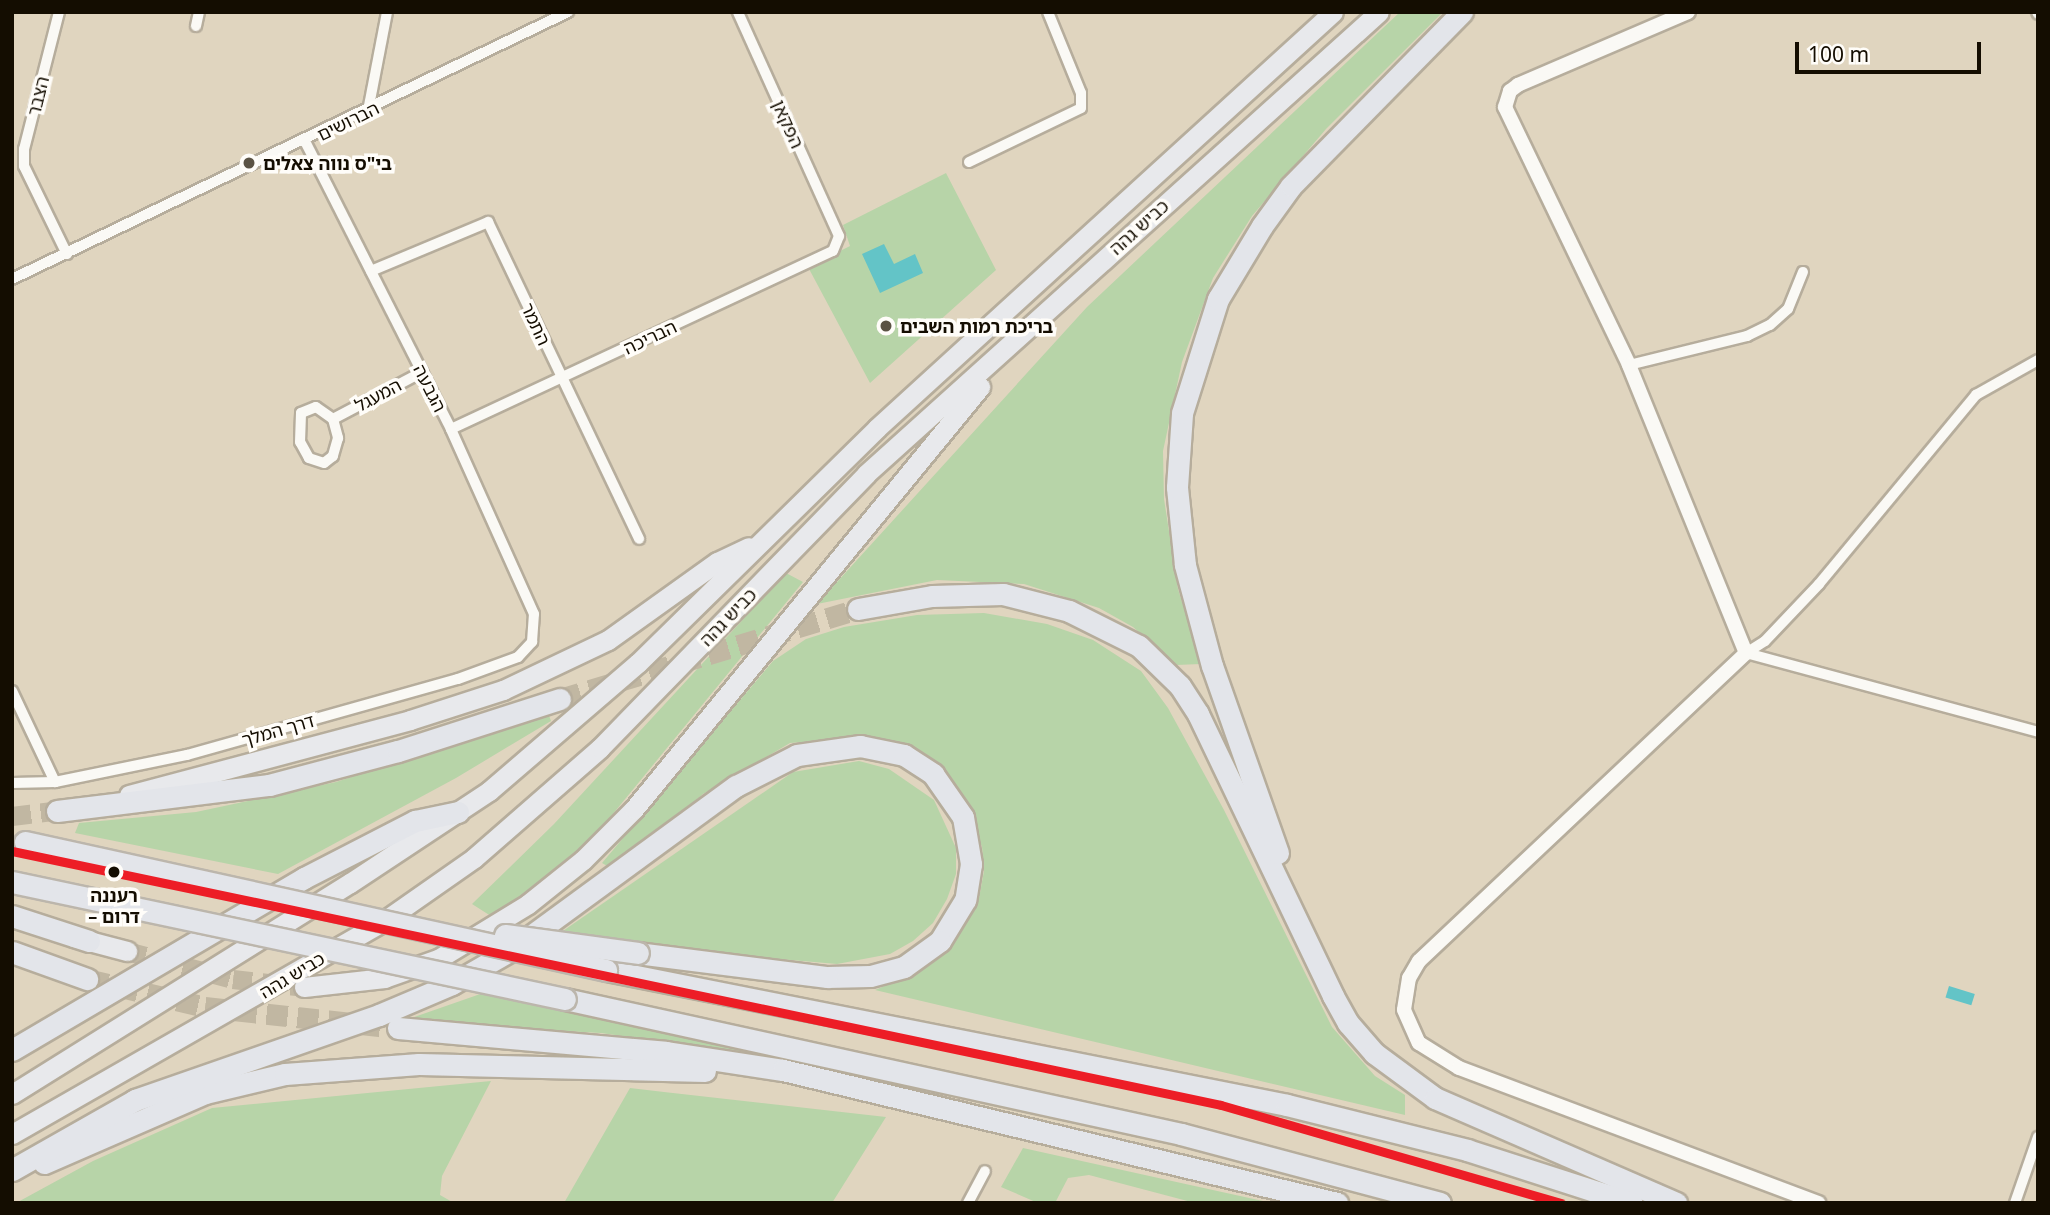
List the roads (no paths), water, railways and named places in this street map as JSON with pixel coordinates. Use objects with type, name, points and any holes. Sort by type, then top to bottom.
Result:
[{"type":"highway","name":"כביש גהה","points":[[12,1094],[458,812],[638,663],[887,419],[1333,12]]},
{"type":"highway","name":"כביש גהה","points":[[12,1134],[387,919],[474,859],[600,748],[866,474],[1380,12]]},
{"type":"highway","points":[[1317,964],[1212,666],[1185,565],[1177,488],[1182,413],[1218,299],[1262,226],[1291,186],[1462,12]]},
{"type":"highway","points":[[304,987],[384,978],[438,959],[528,904],[583,860],[634,809],[956,412],[1087,274]]},
{"type":"highway","points":[[55,811],[311,747],[503,690],[608,640],[717,562],[762,541]]},
{"type":"highway","points":[[858,609],[932,596],[1003,594],[1069,611],[1139,646],[1180,686],[1198,714],[1317,964],[1348,1023],[1405,1080],[1475,1118],[1676,1203]]},
{"type":"highway","points":[[55,811],[268,785],[560,699]]},
{"type":"highway","points":[[12,1170],[135,1100],[379,1016],[452,984],[513,949],[736,786],[797,755],[860,746],[904,755],[933,774],[963,817],[971,864],[965,900],[940,941],[904,967],[870,976],[827,977],[638,954],[320,907]]},
{"type":"highway","points":[[12,1050],[304,878],[415,821],[458,812]]},
{"type":"highway","points":[[19,841],[606,970],[1287,1105],[1468,1150],[1632,1203]]},
{"type":"highway","points":[[12,881],[1157,1128],[1440,1203]]},
{"type":"highway","points":[[12,916],[89,941]]},
{"type":"highway","points":[[12,922],[127,951]]},
{"type":"highway","points":[[12,953],[81,977],[12,958]]},
{"type":"highway","points":[[398,1028],[715,1058],[925,1101],[1337,1203]]},
{"type":"highway","points":[[12,1179],[205,1093],[328,1069],[419,1064],[645,1066],[741,1074],[925,1101]]},
{"type":"street","name":"הצבר","points":[[59,12],[24,149],[24,166],[67,254]]},
{"type":"street","points":[[196,26],[200,12]]},
{"type":"street","points":[[368,111],[387,12]]},
{"type":"street","name":"הברושים","points":[[12,279],[368,111],[568,12]]},
{"type":"street","name":"הפקאן","points":[[738,12],[839,236]]},
{"type":"street","points":[[969,162],[1081,108],[1081,93],[1048,12]]},
{"type":"street","points":[[1688,12],[1518,85],[1510,91],[1505,107],[1629,365],[1746,653]]},
{"type":"street","name":"הגבעה","points":[[305,141],[451,429],[534,614],[532,642]]},
{"type":"street","name":"התמר","points":[[371,271],[488,222],[639,539]]},
{"type":"street","name":"הבריכה","points":[[451,429],[833,251],[839,236]]},
{"type":"street","points":[[1629,365],[1747,336],[1770,325],[1788,309],[1803,272]]},
{"type":"street","points":[[1818,1203],[1459,1069],[1419,1043],[1404,1010],[1409,978],[1419,961],[1746,653],[1765,640],[1819,583],[1970,402],[1990,385],[2038,360]]},
{"type":"street","name":"המעגל","points":[[333,419],[422,372]]},
{"type":"street","name":"המעגל","points":[[316,407],[333,419],[337,448],[329,460],[315,462],[300,442],[301,413],[316,407]]},
{"type":"street","name":"דרך המלך","points":[[12,783],[55,782],[187,755],[458,679],[517,657],[532,642]]},
{"type":"street","points":[[1746,653],[2038,732]]},
{"type":"street","points":[[12,691],[55,782]]},
{"type":"street","points":[[2012,1203],[2038,1137]]},
{"type":"street","points":[[968,1203],[985,1171]]},
{"type":"water","points":[[884,244],[894,264],[915,254],[923,273],[880,293],[862,254]]},
{"type":"water","points":[[1949,986],[1975,994],[1971,1005],[1945,997]]},
{"type":"tunnel","points":[[560,699],[858,609]]},
{"type":"tunnel","points":[[12,816],[53,811]]},
{"type":"tunnel","points":[[127,951],[233,979],[304,987]]},
{"type":"tunnel","points":[[87,979],[205,1007],[398,1028]]},
{"type":"place","name":"בי\"ס נווה צאלים","points":[[249,163]]},
{"type":"place","name":"בריכת רמות השבים","points":[[886,326]]},
{"type":"place","name":"רעננה – דרום","points":[[114,872]]}]
